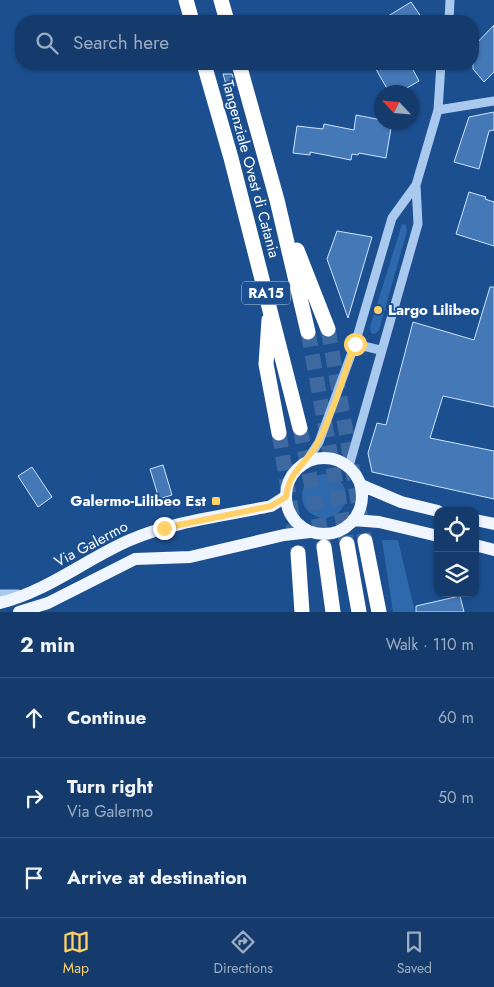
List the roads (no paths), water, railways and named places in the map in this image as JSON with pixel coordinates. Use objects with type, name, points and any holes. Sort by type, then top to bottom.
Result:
[{"type":"highway","points":[[186,0],[190,15]]},
{"type":"highway","points":[[221,0],[225,15]]},
{"type":"highway","name":"Tangenziale Ovest di Catania","points":[[206,70],[270,306],[300,428]]},
{"type":"highway","name":"Tangenziale Ovest di Catania","points":[[241,70],[277,200],[308,332]]},
{"type":"highway","points":[[277,200],[328,329]]},
{"type":"highway","points":[[270,306],[266,364],[279,433]]},
{"type":"highway","points":[[365,541],[379,612]]},
{"type":"highway","points":[[347,544],[359,612]]},
{"type":"highway","points":[[324,547],[333,612]]},
{"type":"highway","points":[[298,553],[302,612]]},
{"type":"main road","points":[[19,612],[48,603],[135,559],[190,557],[284,535],[310,532],[324,534],[337,532],[353,520],[362,503],[361,485],[348,466],[328,458],[306,462],[291,477],[286,497],[292,518],[310,532]]},
{"type":"main road","points":[[361,485],[401,502],[434,510]]},
{"type":"main road","name":"Via Galermo","points":[[0,603],[26,594],[129,540],[164,528],[271,506],[286,497]]},
{"type":"main road","points":[[353,520],[379,522],[434,535]]},
{"type":"main road","points":[[479,521],[494,524]]},
{"type":"main road","points":[[479,546],[494,550]]},
{"type":"street","points":[[449,0],[449,15]]},
{"type":"street","points":[[348,466],[418,224],[416,185],[438,110],[441,70]]},
{"type":"street","points":[[438,110],[494,100]]},
{"type":"street","points":[[306,462],[318,442],[355,344],[392,218],[416,185]]},
{"type":"street","points":[[355,344],[380,350]]},
{"type":"street","points":[[0,594],[26,594]]},
{"type":"tunnel","points":[[328,329],[365,541]]},
{"type":"tunnel","points":[[308,332],[347,544]]},
{"type":"tunnel","points":[[300,428],[324,547]]},
{"type":"tunnel","points":[[279,433],[298,553]]},
{"type":"place","name":"Largo Lilibeo","points":[[378,310]]},
{"type":"place","name":"Galermo-Lilibeo Est","points":[[216,501]]}]
